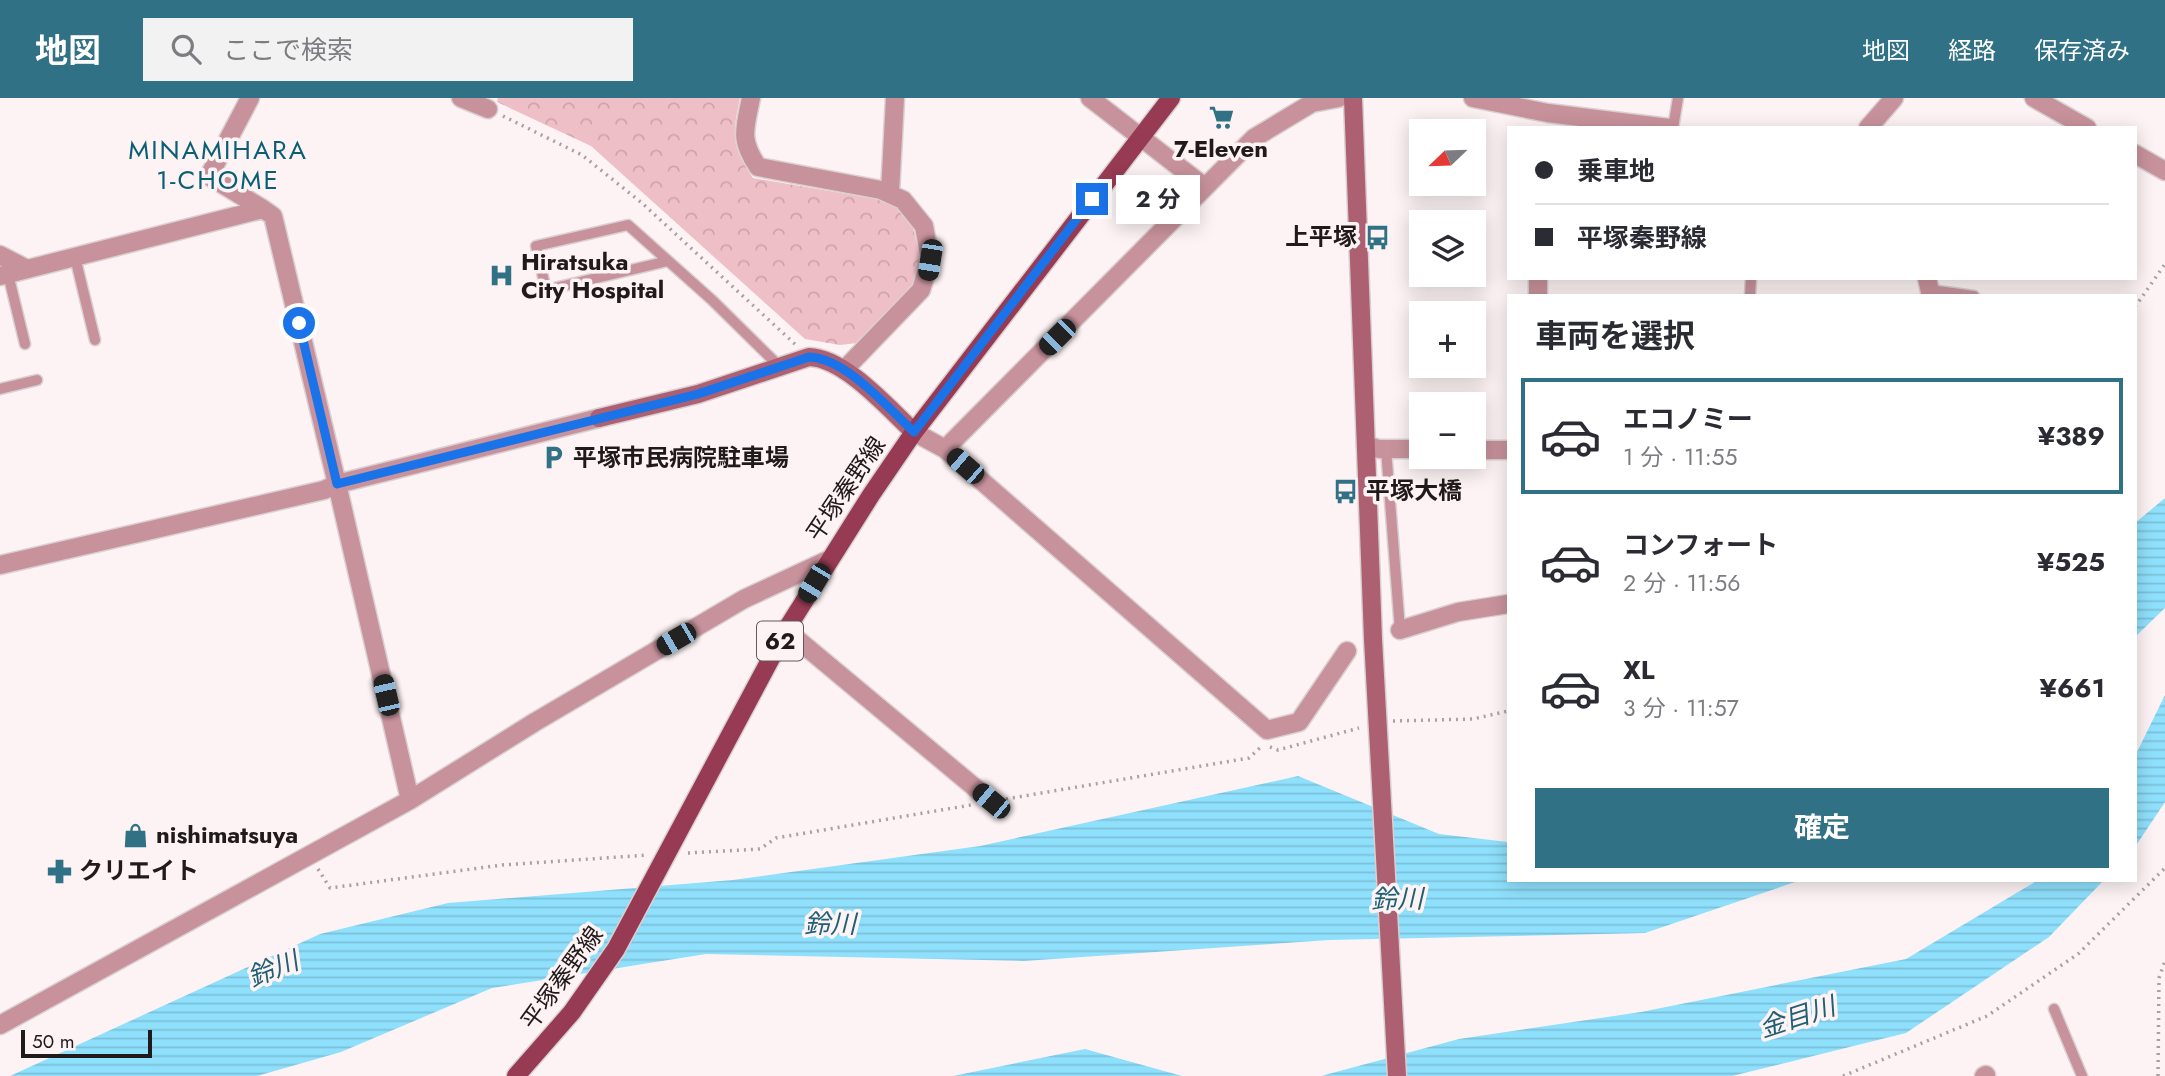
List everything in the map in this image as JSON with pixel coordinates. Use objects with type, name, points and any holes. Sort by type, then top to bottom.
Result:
[{"type":"main road","name":"平塚秦野線","points":[[516,1076],[556,1032],[616,949],[786,630],[828,560],[914,432],[1171,98]]},
{"type":"street","points":[[250,98],[209,176],[273,216],[410,800]]},
{"type":"street","points":[[461,98],[488,109]]},
{"type":"street","points":[[751,98],[745,128],[745,149],[758,167],[890,193],[909,205],[924,226],[930,260],[928,276],[912,303],[844,370]]},
{"type":"street","points":[[890,193],[895,98]]},
{"type":"street","points":[[1090,98],[1205,187]]},
{"type":"street","points":[[945,449],[1254,138],[1311,101],[1339,98]]},
{"type":"street","points":[[1353,98],[1378,741],[1396,1076]]},
{"type":"street","points":[[1473,98],[1548,120],[1640,126]]},
{"type":"street","points":[[1870,126],[1894,98]]},
{"type":"street","points":[[2034,98],[2065,122]]},
{"type":"street","points":[[2137,155],[2165,170]]},
{"type":"street","points":[[4,275],[263,209]]},
{"type":"street","points":[[0,255],[27,269]]},
{"type":"street","points":[[0,565],[324,489],[698,394],[809,357],[819,358],[844,370],[914,432],[945,449],[1267,730],[1299,722],[1347,651]]},
{"type":"street","points":[[1366,445],[1386,449],[1409,449]]},
{"type":"street","points":[[1486,450],[1507,450]]},
{"type":"street","points":[[0,1025],[410,800],[534,722],[744,599],[828,560]]},
{"type":"street","points":[[1400,630],[1458,612],[1507,604]]},
{"type":"street","points":[[786,630],[991,801]]},
{"type":"lane","points":[[1671,126],[1678,98]]},
{"type":"lane","points":[[668,261],[546,290],[536,246],[628,225],[668,261],[779,366]]},
{"type":"lane","points":[[75,257],[95,340]]},
{"type":"lane","points":[[4,275],[25,344]]},
{"type":"lane","points":[[1929,288],[1963,294]]},
{"type":"lane","points":[[0,389],[37,380]]},
{"type":"lane","points":[[1386,449],[1400,630]]},
{"type":"lane","points":[[2054,1009],[2082,1076]]},
{"type":"path","points":[[488,109],[582,155],[642,203],[809,357]]},
{"type":"path","points":[[2137,304],[2165,264]]},
{"type":"path","points":[[1393,721],[1473,719],[1507,711]]},
{"type":"path","points":[[310,856],[330,888],[502,865],[760,849],[776,838],[1249,758],[1264,744]]},
{"type":"path","points":[[1843,1076],[1955,1031],[2012,1000],[2090,944],[2165,868]]},
{"type":"path","points":[[2158,1076],[2159,978],[2165,961]]},
{"type":"green space","points":[[498,98],[740,98],[735,140],[753,178],[882,200],[899,208],[912,223],[922,266],[918,284],[890,316],[857,343],[840,345],[805,339],[591,146],[497,102]]},
{"type":"water","points":[[2165,498],[2165,608],[2137,635],[2137,521]]},
{"type":"water","points":[[2165,695],[2165,802],[2137,844],[2137,752]]},
{"type":"water","name":"鈴川","points":[[1298,776],[1439,834],[1507,842],[1507,882],[1795,882],[1645,933],[1329,940],[1024,961],[706,954],[492,988],[341,1052],[257,1076],[10,1076],[320,934],[448,903],[733,880],[980,846]]},
{"type":"water","name":"金目川","points":[[2035,882],[2102,882],[2049,937],[1906,1033],[1732,1076],[1321,1076],[1459,1039],[1641,1012],[1906,959]]},
{"type":"water","points":[[1085,1049],[1182,1076],[953,1076]]},
{"type":"place","name":"7-Eleven","points":[[1221,118]]},
{"type":"place","name":"上平塚","points":[[1377,237]]},
{"type":"place","name":"Hiratsuka City Hospital","points":[[501,276]]},
{"type":"place","name":"平塚市民病院駐車場","points":[[553,458]]},
{"type":"place","name":"平塚大橋","points":[[1346,491]]},
{"type":"place","name":"nishimatsuya","points":[[136,835]]},
{"type":"place","name":"クリエイト","points":[[59,871]]},
{"type":"district","name":"MINAMIHARA 1-CHOME","points":[[218,165]]},
{"type":"route","points":[[299,323],[337,484],[346,479],[698,394],[809,357],[819,358],[844,370],[914,432],[1092,199]]}]
